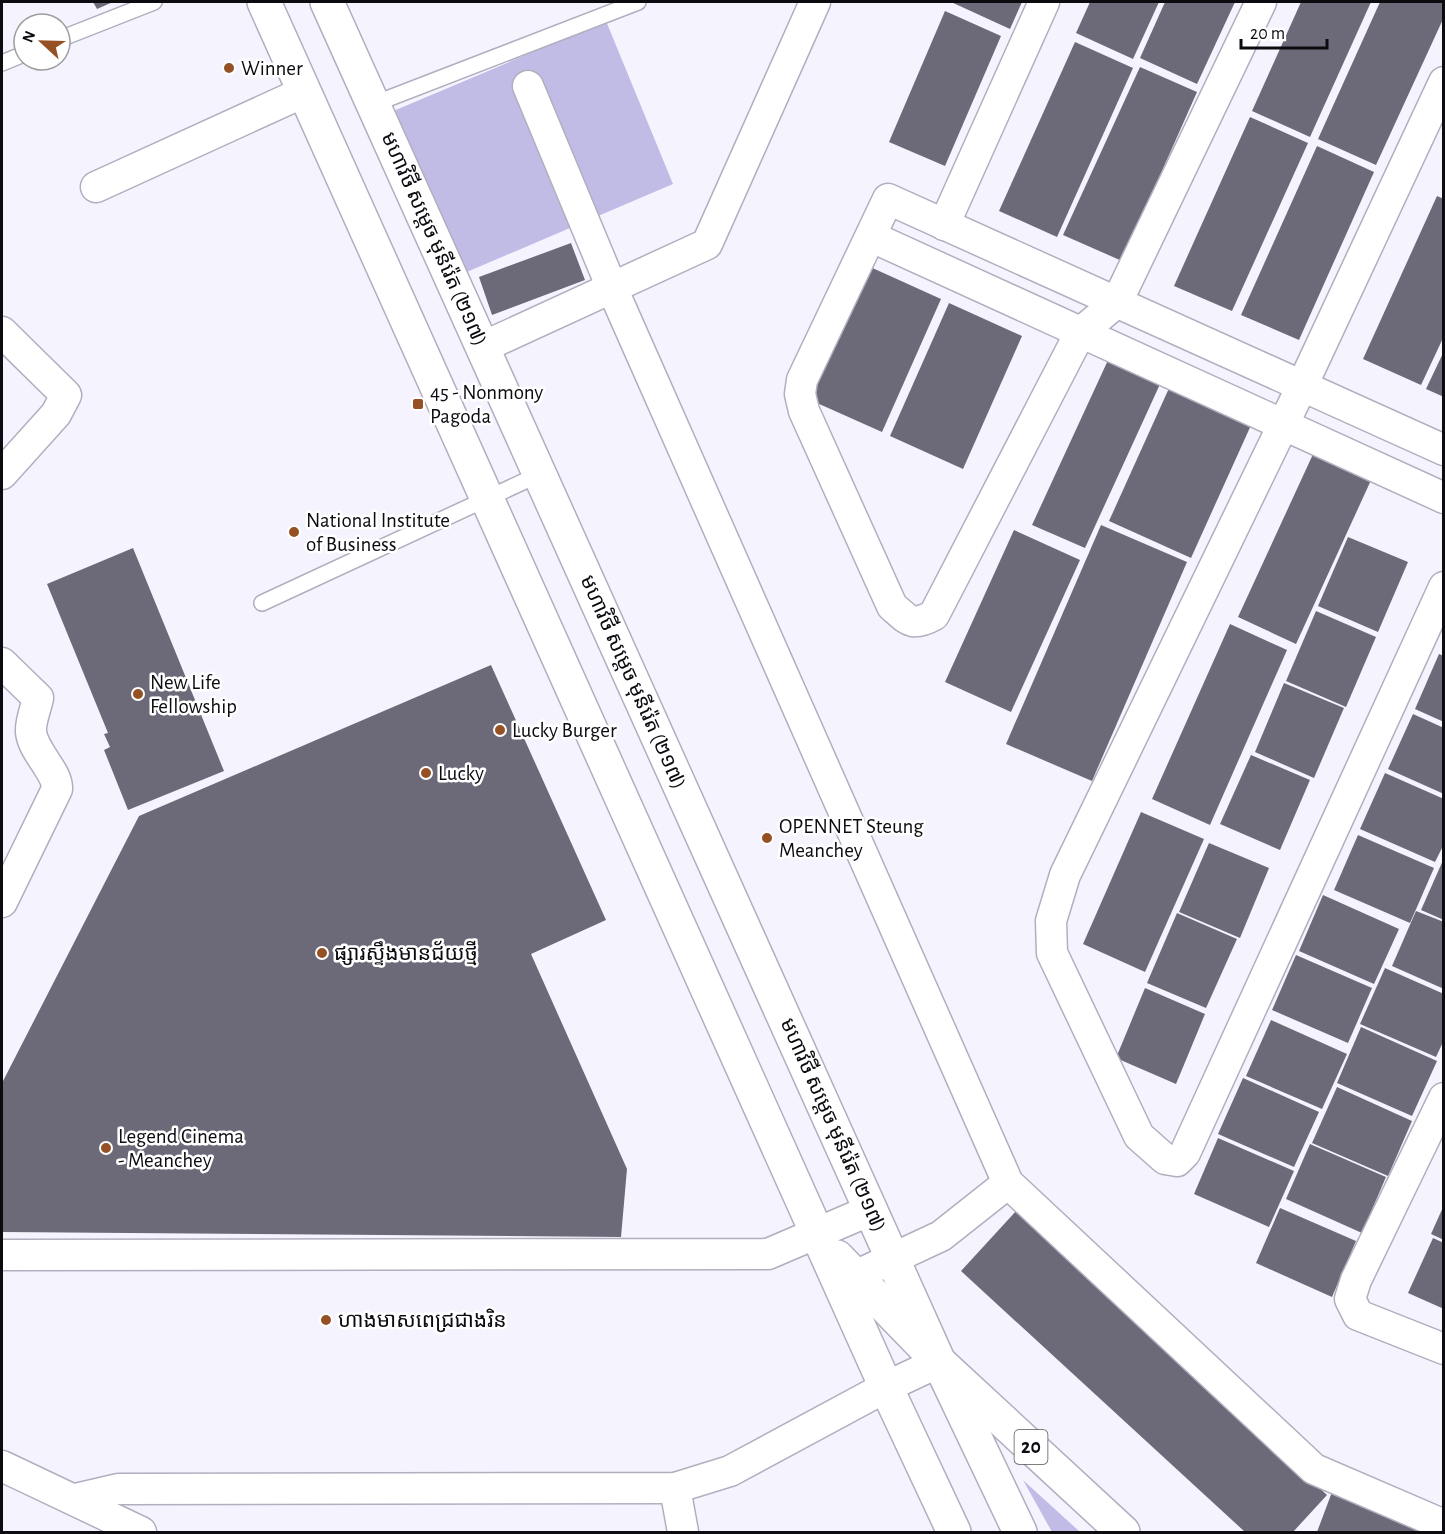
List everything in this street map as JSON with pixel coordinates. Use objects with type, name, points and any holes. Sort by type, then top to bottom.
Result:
[{"type":"main road","name":"មហាវិថី សម្តេច មុនីរ៉េត (២១៧)","points":[[264,2],[818,1235],[847,1280],[886,1387],[954,1533]]},
{"type":"main road","name":"មហាវិថី សម្តេច មុនីរ៉េត (២១៧)","points":[[327,2],[939,1362],[1020,1533]]},
{"type":"main road","name":"មហាវិថី សម្តេច មុនីរ៉េត (២១៧)","points":[[847,1280],[1123,1533]]},
{"type":"street","points":[[483,347],[707,244],[815,2]]},
{"type":"street","points":[[944,225],[1044,2]]},
{"type":"street","points":[[1261,2],[1117,302],[1080,333],[934,615],[921,622],[910,621],[892,606],[804,411],[800,394],[802,380],[872,237],[888,199],[944,225],[1117,302],[1443,450]]},
{"type":"street","points":[[1443,82],[1283,426],[1065,875],[1051,921],[1052,953],[1139,1137],[1165,1159],[1177,1161],[1185,1153],[1443,587]]},
{"type":"street","points":[[528,86],[612,288],[1008,1183],[1314,1469],[1443,1525]]},
{"type":"street","points":[[96,187],[304,92]]},
{"type":"street","points":[[872,237],[1443,498]]},
{"type":"street","points":[[2,332],[66,395],[56,414],[2,474]]},
{"type":"street","points":[[2,663],[38,698],[31,731],[38,752],[57,783],[57,789],[2,902]]},
{"type":"street","points":[[1443,1098],[1356,1280],[1350,1299],[1358,1315],[1443,1349]]},
{"type":"street","points":[[847,1280],[941,1236],[1008,1183]]},
{"type":"street","points":[[2,1255],[768,1254],[818,1235],[872,1210]]},
{"type":"street","points":[[75,1499],[118,1489],[675,1488],[730,1471],[886,1387],[939,1362]]},
{"type":"street","points":[[2,1466],[75,1499],[141,1533]]},
{"type":"street","points":[[675,1488],[684,1533]]},
{"type":"lane","points":[[72,34],[154,2]]},
{"type":"lane","points":[[374,104],[638,2]]},
{"type":"lane","points":[[262,603],[540,474]]},
{"type":"shaded area","points":[[606,21],[673,184],[462,274],[391,112]]},
{"type":"shaded area","points":[[1023,1480],[1080,1532],[1052,1532]]},
{"type":"building","points":[[93,2],[113,2],[97,9]]},
{"type":"building","points":[[951,2],[1022,2],[1010,29]]},
{"type":"building","points":[[1090,2],[1159,2],[1133,59],[1076,33]]},
{"type":"building","points":[[1165,2],[1235,2],[1197,84],[1140,58]]},
{"type":"building","points":[[1301,2],[1371,2],[1310,137],[1252,111]]},
{"type":"building","points":[[1380,2],[1444,2],[1444,17],[1376,165],[1318,139]]},
{"type":"building","points":[[945,11],[1001,36],[945,166],[889,142]]},
{"type":"building","points":[[1075,42],[1133,68],[1057,237],[999,211]]},
{"type":"building","points":[[1140,67],[1197,92],[1122,261],[1063,235]]},
{"type":"building","points":[[1250,117],[1308,143],[1232,311],[1174,286]]},
{"type":"building","points":[[1317,146],[1374,172],[1299,340],[1241,315]]},
{"type":"building","points":[[1437,196],[1444,199],[1444,336],[1421,385],[1363,359]]},
{"type":"building","points":[[571,243],[585,280],[492,315],[479,277]]},
{"type":"building","points":[[868,266],[941,299],[882,432],[808,399]]},
{"type":"building","points":[[949,303],[1022,336],[963,469],[890,436]]},
{"type":"building","points":[[1444,351],[1444,397],[1426,389]]},
{"type":"building","points":[[1109,358],[1161,382],[1085,548],[1032,525]]},
{"type":"building","points":[[1170,386],[1252,423],[1191,558],[1109,521]]},
{"type":"building","points":[[1314,452],[1372,478],[1296,644],[1238,617]]},
{"type":"building","points":[[1101,525],[1187,562],[1092,781],[1006,744]]},
{"type":"building","points":[[1014,530],[1080,560],[1011,712],[945,682]]},
{"type":"building","points":[[1348,537],[1408,562],[1378,632],[1318,606]]},
{"type":"building","points":[[133,548],[224,771],[128,810],[104,750],[110,747],[104,734],[108,733],[47,584]]},
{"type":"building","points":[[1316,611],[1376,637],[1346,707],[1286,681]]},
{"type":"building","points":[[1230,624],[1287,650],[1210,825],[1152,799]]},
{"type":"building","points":[[1439,654],[1444,656],[1444,722],[1415,709]]},
{"type":"building","name":"ផ្សារស្ទឹងមានជ័យថ្មី","points":[[491,665],[606,920],[531,954],[627,1169],[621,1237],[2,1232],[2,1083],[139,816]]},
{"type":"building","points":[[1284,683],[1344,708],[1314,778],[1255,752]]},
{"type":"building","points":[[1413,714],[1444,728],[1444,794],[1388,769]]},
{"type":"building","points":[[1251,755],[1310,780],[1280,850],[1220,824]]},
{"type":"building","points":[[1385,773],[1444,799],[1444,844],[1435,862],[1360,829]]},
{"type":"building","points":[[1141,812],[1204,839],[1145,972],[1083,944]]},
{"type":"building","points":[[1358,835],[1434,868],[1410,923],[1334,890]]},
{"type":"building","points":[[1209,843],[1269,868],[1240,938],[1179,912]]},
{"type":"building","points":[[1444,858],[1444,920],[1421,910]]},
{"type":"building","points":[[1323,895],[1399,929],[1374,984],[1299,951]]},
{"type":"building","points":[[1416,911],[1444,922],[1444,989],[1392,966]]},
{"type":"building","points":[[1177,913],[1237,939],[1206,1008],[1147,983]]},
{"type":"building","points":[[1296,955],[1372,988],[1348,1043],[1272,1010]]},
{"type":"building","points":[[1385,968],[1444,994],[1444,1040],[1436,1057],[1360,1024]]},
{"type":"building","points":[[1145,988],[1205,1014],[1176,1084],[1116,1058]]},
{"type":"building","points":[[1271,1020],[1347,1054],[1322,1109],[1246,1076]]},
{"type":"building","points":[[1361,1027],[1437,1061],[1412,1116],[1337,1083]]},
{"type":"building","points":[[1243,1078],[1319,1112],[1294,1167],[1218,1134]]},
{"type":"building","points":[[1337,1087],[1412,1121],[1388,1176],[1312,1143]]},
{"type":"building","points":[[1218,1138],[1294,1171],[1269,1227],[1194,1194]]},
{"type":"building","points":[[1310,1144],[1386,1177],[1362,1233],[1286,1199]]},
{"type":"building","points":[[1444,1205],[1444,1240],[1431,1234]]},
{"type":"building","points":[[1280,1208],[1356,1241],[1332,1297],[1256,1263]]},
{"type":"building","points":[[1017,1210],[1327,1495],[1293,1532],[1245,1532],[961,1271]]},
{"type":"building","points":[[1433,1238],[1444,1243],[1444,1309],[1408,1293]]},
{"type":"building","points":[[1332,1492],[1441,1532],[1317,1532]]},
{"type":"place","name":"Winner","points":[[229,68]]},
{"type":"place","name":"45 - Nonmony Pagoda","points":[[418,404]]},
{"type":"place","name":"National Institute of Business","points":[[294,532]]},
{"type":"place","name":"New Life Fellowship","points":[[138,694]]},
{"type":"place","name":"Lucky Burger","points":[[500,730]]},
{"type":"place","name":"Lucky","points":[[426,773]]},
{"type":"place","name":"OPENNET Steung Meanchey","points":[[767,838]]},
{"type":"place","name":"ផ្សារស្ទឹងមានជ័យថ្មី","points":[[322,953]]},
{"type":"place","name":"Legend Cinema - Meanchey","points":[[106,1148]]},
{"type":"place","name":"ហាងមាសពេជ្រជាងរិន","points":[[326,1320]]}]
